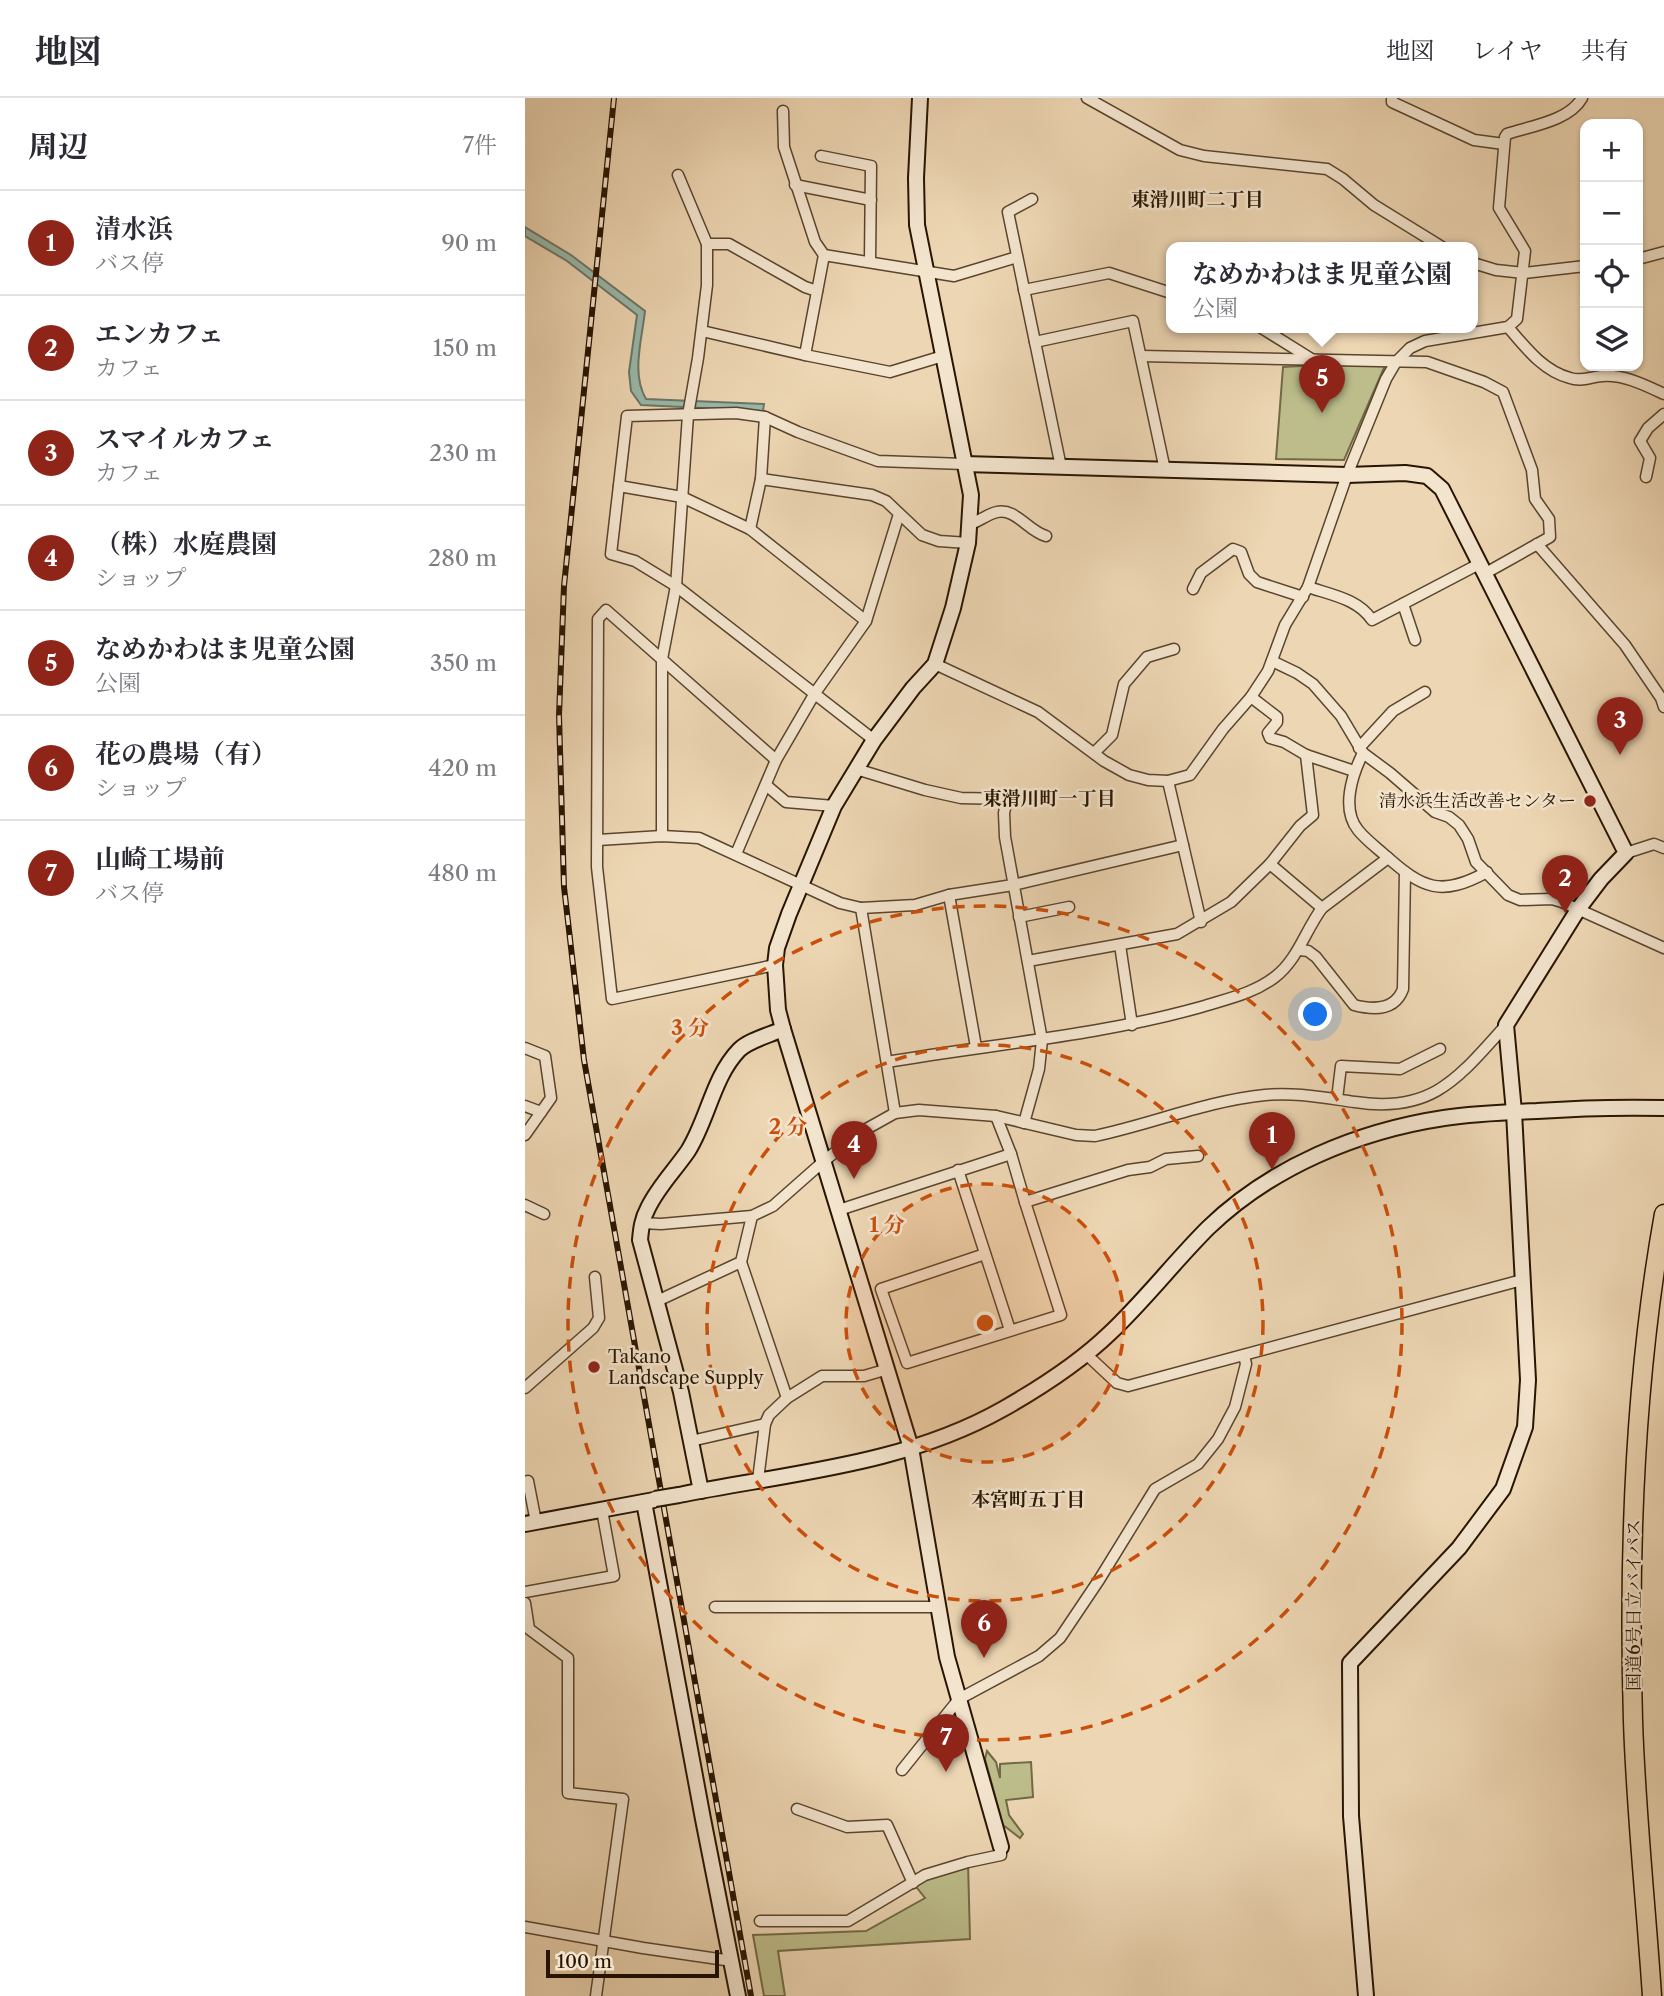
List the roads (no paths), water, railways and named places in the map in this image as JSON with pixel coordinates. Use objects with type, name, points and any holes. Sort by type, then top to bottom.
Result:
[{"type":"highway","name":"国道6号日立バイパス","points":[[1653,1996],[1634,1736],[1632,1600],[1637,1451],[1645,1353],[1664,1214]]},
{"type":"street","points":[[760,1922],[848,1921],[925,1875],[1002,1854],[947,1657],[911,1448],[783,1028],[778,1010],[775,965],[777,948],[834,806],[874,740],[913,688],[935,664],[953,608],[968,544],[972,505],[917,225],[920,98]]},
{"type":"street","points":[[1087,98],[1181,150],[1203,156],[1327,169],[1374,205],[1434,242]]},
{"type":"street","points":[[1392,98],[1392,102],[1474,140],[1504,144]]},
{"type":"street","points":[[1478,332],[1508,327],[1517,319],[1524,273],[1525,251],[1499,208],[1507,134],[1563,116],[1578,105],[1582,98]]},
{"type":"street","points":[[783,111],[784,147],[815,242],[824,255],[805,355]]},
{"type":"street","points":[[821,156],[871,166],[870,262]]},
{"type":"street","points":[[662,835],[663,659],[676,586],[688,415],[707,285],[707,244],[678,174]]},
{"type":"street","points":[[796,185],[871,200]]},
{"type":"street","points":[[1032,199],[1008,212],[1061,467]]},
{"type":"street","points":[[707,244],[729,244],[805,287],[817,291]]},
{"type":"street","points":[[1643,258],[1664,252]]},
{"type":"street","points":[[824,255],[954,276],[1017,257]]},
{"type":"street","points":[[1478,265],[1524,273],[1580,267]]},
{"type":"street","points":[[1024,290],[1109,273],[1166,291]]},
{"type":"street","points":[[1035,342],[1133,321],[1165,470]]},
{"type":"street","points":[[1508,327],[1537,359],[1557,374],[1585,380],[1603,371],[1664,394]]},
{"type":"street","points":[[702,331],[890,372],[943,356]]},
{"type":"street","points":[[1269,333],[1313,360]]},
{"type":"street","points":[[935,664],[1038,712],[1129,775],[1168,781],[1190,775],[1223,729],[1251,697],[1272,662],[1285,625],[1308,587],[1347,475],[1386,379],[1396,362],[1410,348],[1425,341],[1472,333]]},
{"type":"street","points":[[1141,356],[1427,362],[1484,382],[1503,392],[1532,470],[1535,499],[1549,519],[1550,537],[1372,620],[1364,608],[1308,587]]},
{"type":"street","points":[[874,740],[676,586],[635,561],[611,554],[627,416],[736,413],[765,417],[810,437],[878,461],[1347,475],[1405,473],[1427,476],[1442,489],[1626,853]]},
{"type":"street","points":[[1646,477],[1650,458],[1640,441],[1648,428],[1664,414]]},
{"type":"street","points":[[750,528],[761,479],[765,417]]},
{"type":"street","points":[[761,479],[872,495],[887,502],[922,535],[939,541],[968,544]]},
{"type":"street","points":[[619,486],[682,497],[750,528],[866,621]]},
{"type":"street","points":[[971,524],[997,512],[1012,514],[1036,533],[1046,536]]},
{"type":"street","points":[[736,854],[776,760],[815,693],[866,621],[899,514]]},
{"type":"street","points":[[1537,544],[1625,645],[1661,698],[1664,707]]},
{"type":"street","points":[[1193,589],[1201,573],[1233,549],[1241,552],[1249,575],[1257,582],[1303,597]]},
{"type":"street","points":[[1403,604],[1415,640]]},
{"type":"street","points":[[775,965],[612,999],[597,867],[598,619],[606,610],[776,760]]},
{"type":"street","points":[[1094,752],[1112,735],[1124,684],[1147,657],[1174,649]]},
{"type":"street","points":[[1272,662],[1297,673],[1313,684],[1341,716],[1361,750],[1435,812],[1449,817],[1459,825],[1468,839],[1476,862],[1508,895],[1520,900],[1552,899],[1579,908],[1664,948]]},
{"type":"street","points":[[1425,692],[1393,711],[1361,750],[1350,789],[1351,812],[1356,828],[1415,880],[1430,886],[1447,887],[1472,881],[1487,872]]},
{"type":"street","points":[[1251,697],[1277,717],[1277,722],[1268,733],[1270,738],[1284,742],[1306,755],[1354,771]]},
{"type":"street","points":[[1027,961],[1177,934],[1231,902],[1270,864],[1300,826],[1313,815],[1306,755]]},
{"type":"street","points":[[856,769],[961,798],[1007,799],[1004,813],[1005,837],[1042,1040],[1039,1069],[1024,1123]]},
{"type":"street","points":[[1168,781],[1201,922]]},
{"type":"street","points":[[766,785],[786,802],[834,806]]},
{"type":"street","points":[[598,840],[662,835],[699,838],[839,903],[861,908],[915,905],[950,895],[1013,885],[1183,845]]},
{"type":"street","points":[[642,1223],[661,1224],[752,1216],[773,1206],[861,1132],[895,1112],[919,1110],[996,1116],[1076,1135],[1095,1136],[1212,1103],[1241,1098],[1298,1094],[1373,1105],[1397,1104],[1434,1093],[1450,1084],[1506,1026],[1579,908],[1601,879],[1626,853],[1654,845],[1664,848]]},
{"type":"street","points":[[887,1062],[1132,1025],[1249,993],[1276,977],[1300,950],[1314,918],[1322,908],[1388,858]]},
{"type":"street","points":[[1270,864],[1322,908]]},
{"type":"street","points":[[1300,950],[1308,951],[1316,957],[1353,1004],[1376,1008],[1390,1005],[1399,999],[1403,989],[1405,872]]},
{"type":"street","points":[[950,895],[975,1047]]},
{"type":"street","points":[[1020,917],[1069,907]]},
{"type":"street","points":[[861,908],[895,1112]]},
{"type":"street","points":[[1120,945],[1132,1025]]},
{"type":"street","points":[[1366,1996],[1351,1816],[1349,1663],[1459,1548],[1503,1489],[1525,1427],[1528,1380],[1514,1112],[1506,1026]]},
{"type":"street","points":[[701,1490],[673,1359],[655,1302],[640,1240],[642,1223],[654,1198],[688,1151],[705,1118],[723,1072],[741,1048],[783,1028]]},
{"type":"street","points":[[525,1048],[545,1056],[551,1098],[525,1135]]},
{"type":"street","points":[[1337,1099],[1341,1066],[1400,1069],[1440,1049]]},
{"type":"street","points":[[525,1106],[541,1112]]},
{"type":"street","points":[[525,1482],[528,1481],[531,1523],[853,1463],[911,1448],[986,1419],[1026,1396],[1086,1354],[1130,1314],[1231,1207],[1313,1157],[1369,1135],[1444,1118],[1595,1108],[1664,1108]]},
{"type":"street","points":[[985,1254],[881,1289],[907,1363],[1061,1315],[1011,1154],[996,1116]]},
{"type":"street","points":[[839,1210],[1011,1154]]},
{"type":"street","points":[[1025,1202],[1128,1170],[1150,1167],[1166,1158],[1198,1156]]},
{"type":"street","points":[[958,1170],[1010,1330]]},
{"type":"street","points":[[525,1205],[544,1214]]},
{"type":"street","points":[[752,1216],[741,1262],[787,1398]]},
{"type":"street","points":[[655,1302],[741,1262]]},
{"type":"street","points":[[525,1388],[593,1328],[599,1318],[595,1277]]},
{"type":"street","points":[[1086,1354],[1117,1383],[1128,1386],[1522,1280]]},
{"type":"street","points":[[902,1769],[959,1699],[1039,1656],[1060,1638],[1155,1489],[1198,1464],[1218,1439],[1235,1407],[1245,1364],[1244,1355]]},
{"type":"street","points":[[758,1480],[765,1424],[769,1415],[787,1398],[822,1376],[864,1377],[888,1368]]},
{"type":"street","points":[[691,1441],[765,1424]]},
{"type":"street","points":[[650,1500],[703,1819],[738,1996]]},
{"type":"street","points":[[525,1592],[614,1576],[602,1510]]},
{"type":"street","points":[[525,1603],[529,1629],[568,1658],[568,1793],[623,1798],[596,1996]]},
{"type":"street","points":[[715,1607],[939,1606]]},
{"type":"street","points":[[797,1809],[848,1827],[887,1825],[913,1883]]},
{"type":"street","points":[[525,1927],[732,1961]]},
{"type":"railway","points":[[614,98],[564,586],[559,715],[564,887],[584,1060],[751,1996]]},
{"type":"place","name":"なめかわはま児童公園","points":[[1322,413]]},
{"type":"place","name":"スマイルカフェ","points":[[1620,755]]},
{"type":"place","name":"清水浜生活改善センター","points":[[1590,801]]},
{"type":"place","name":"エンカフェ","points":[[1565,913]]},
{"type":"place","name":"清水浜","points":[[1272,1170]]},
{"type":"place","name":"（株）水庭農園","points":[[854,1179]]},
{"type":"place","name":"Takano Landscape Supply","points":[[594,1367]]},
{"type":"place","name":"花の農場（有）","points":[[984,1658]]},
{"type":"place","name":"山崎工場前","points":[[946,1772]]},
{"type":"district","name":"東滑川町二丁目","points":[[1197,199]]},
{"type":"district","name":"東滑川町一丁目","points":[[1049,798]]},
{"type":"district","name":"本宮町五丁目","points":[[1028,1499]]}]
